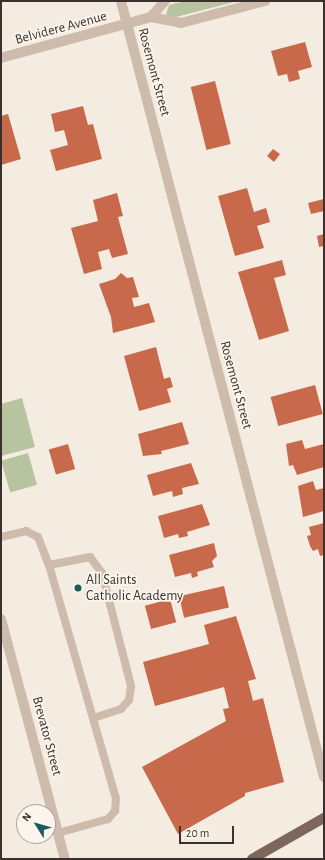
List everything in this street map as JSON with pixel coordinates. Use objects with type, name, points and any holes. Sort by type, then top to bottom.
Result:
[{"type":"main road","points":[[252,859],[324,818]]},
{"type":"street","name":"Rosemont Street","points":[[121,1],[324,777]]},
{"type":"street","points":[[151,17],[166,1]]},
{"type":"street","name":"Belvidere Avenue","points":[[1,58],[151,17],[181,23],[265,1]]},
{"type":"street","name":"Brevator Street","points":[[1,620],[65,859]]},
{"type":"lane","points":[[1,537],[26,531],[38,537],[50,565],[117,805],[108,819],[58,833]]},
{"type":"lane","points":[[50,565],[90,557],[102,573],[131,686],[129,700],[121,709],[93,718]]},
{"type":"green space","points":[[185,1],[238,1],[172,18],[166,14],[169,5]]},
{"type":"green space","points":[[22,398],[35,447],[1,456],[1,404]]},
{"type":"green space","points":[[28,453],[37,485],[10,492],[1,461]]},
{"type":"building","points":[[305,42],[312,67],[298,71],[300,79],[289,82],[287,74],[278,76],[271,51]]},
{"type":"building","points":[[215,81],[231,144],[206,150],[191,87]]},
{"type":"building","points":[[83,106],[88,125],[93,124],[102,159],[56,171],[50,150],[68,145],[64,130],[55,132],[51,114]]},
{"type":"building","points":[[8,114],[21,159],[1,165],[1,116]]},
{"type":"building","points":[[273,149],[280,154],[274,162],[267,156]]},
{"type":"building","points":[[247,188],[254,212],[266,208],[270,222],[257,226],[264,248],[235,256],[218,196]]},
{"type":"building","points":[[117,193],[123,216],[118,217],[128,254],[112,258],[109,249],[98,252],[102,269],[84,274],[71,228],[98,221],[93,200]]},
{"type":"building","points":[[324,199],[324,211],[311,214],[308,203]]},
{"type":"building","points":[[324,234],[324,246],[319,247],[317,236]]},
{"type":"building","points":[[282,260],[286,275],[274,278],[289,331],[259,340],[238,272]]},
{"type":"building","points":[[121,273],[127,278],[133,277],[139,297],[132,298],[134,307],[149,303],[155,322],[113,333],[111,317],[99,284],[115,279]]},
{"type":"building","points":[[156,347],[164,379],[170,377],[173,387],[167,389],[171,402],[139,411],[124,356]]},
{"type":"building","points":[[315,385],[323,414],[278,426],[271,397]]},
{"type":"building","points":[[182,422],[189,444],[161,451],[162,454],[143,456],[138,434]]},
{"type":"building","points":[[302,440],[305,449],[324,444],[324,467],[297,475],[293,465],[289,466],[286,444]]},
{"type":"building","points":[[68,444],[75,469],[56,475],[49,450]]},
{"type":"building","points":[[191,463],[199,484],[182,488],[183,494],[173,497],[172,491],[153,496],[147,475]]},
{"type":"building","points":[[313,481],[316,490],[324,488],[324,511],[303,517],[298,486]]},
{"type":"building","points":[[202,504],[210,525],[187,532],[188,536],[179,538],[178,534],[164,538],[158,516]]},
{"type":"building","points":[[324,523],[324,555],[320,556],[318,549],[313,551],[307,536],[311,535],[309,527]]},
{"type":"building","points":[[214,543],[217,556],[212,561],[214,567],[197,572],[198,576],[192,578],[191,573],[175,577],[169,555]]},
{"type":"building","points":[[224,586],[229,607],[184,618],[179,596]]},
{"type":"building","points":[[170,599],[176,622],[151,629],[145,606]]},
{"type":"building","points":[[236,616],[256,679],[248,681],[253,701],[263,698],[284,782],[245,793],[245,796],[178,834],[142,767],[226,721],[223,709],[229,708],[224,687],[155,706],[143,662],[209,644],[204,625]]},
{"type":"place","name":"All Saints Catholic Academy","points":[[78,588]]}]
